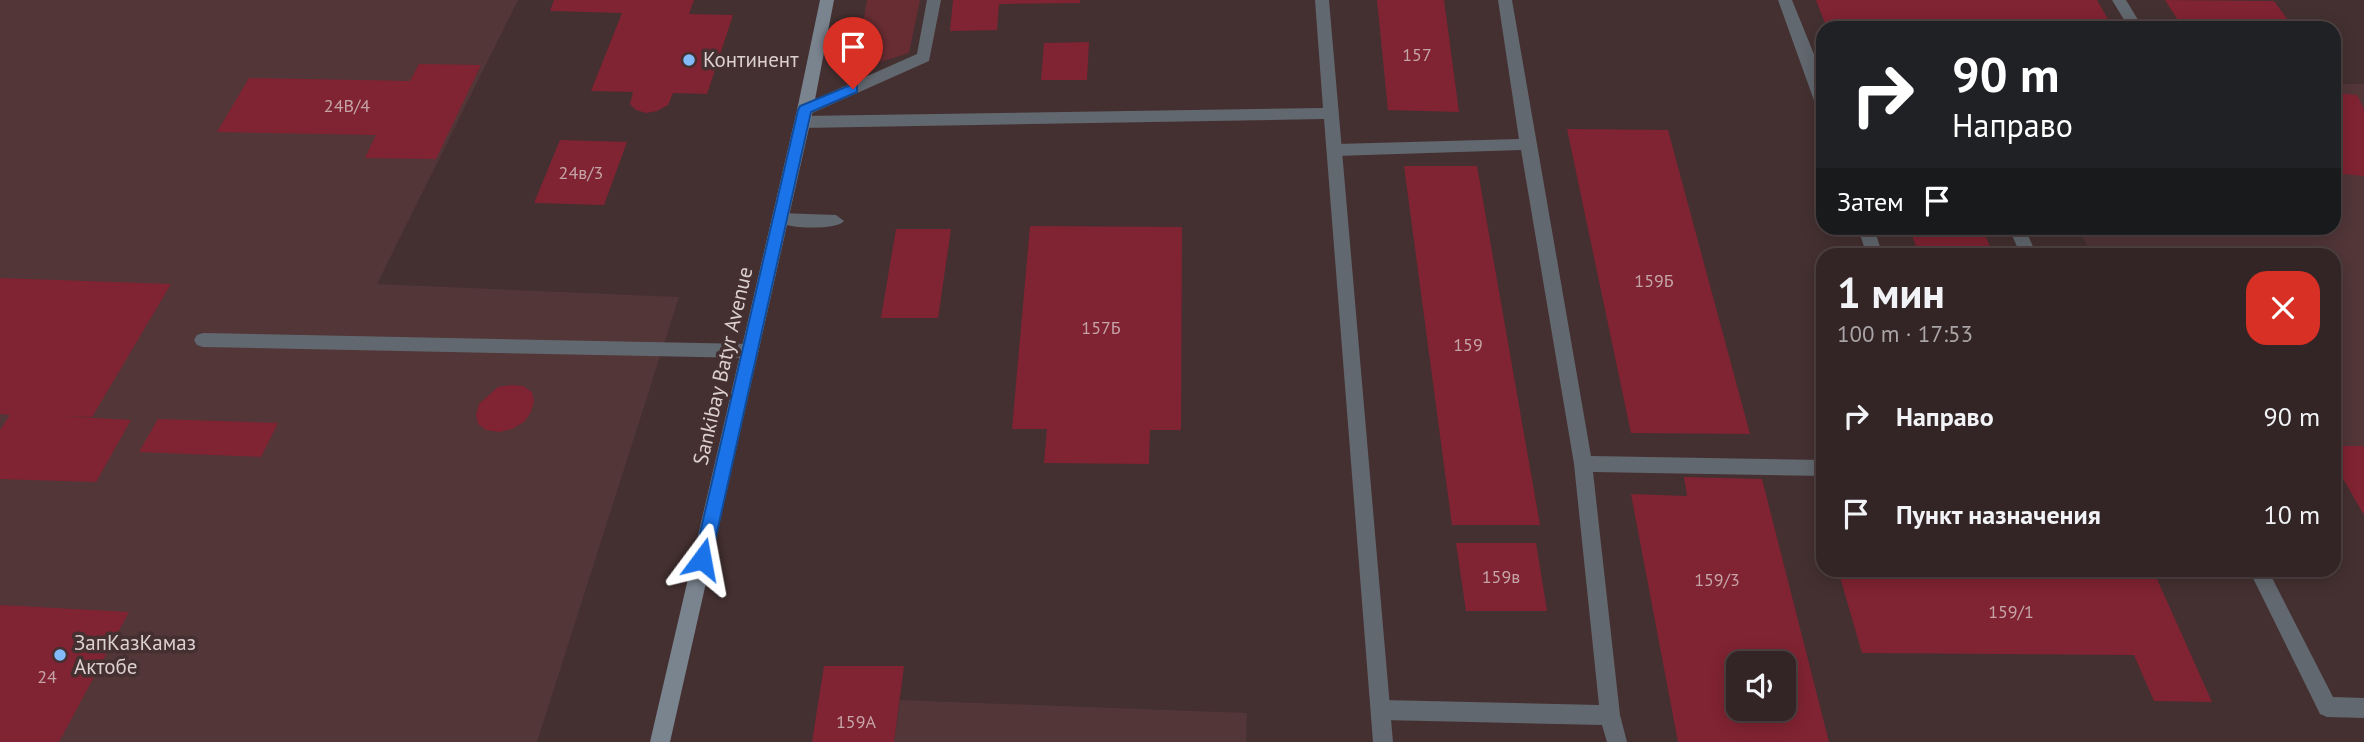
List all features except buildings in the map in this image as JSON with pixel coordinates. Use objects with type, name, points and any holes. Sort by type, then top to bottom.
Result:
[{"type":"main road","name":"Sankibay Batyr Avenue","points":[[660,742],[804,116],[827,0]]},
{"type":"street","points":[[804,116],[924,57],[934,0]]},
{"type":"street","points":[[1322,0],[1382,710],[1382,742]]},
{"type":"street","points":[[1505,0],[1583,464],[1610,715],[1617,742]]},
{"type":"street","points":[[1785,0],[1816,74]]},
{"type":"street","points":[[2119,0],[2132,21]]},
{"type":"street","points":[[804,116],[1332,113]]},
{"type":"street","points":[[1336,150],[1528,144]]},
{"type":"street","points":[[780,219],[836,221]]},
{"type":"street","points":[[203,340],[750,351]]},
{"type":"street","points":[[1583,464],[1816,468]]},
{"type":"street","points":[[2262,577],[2327,707],[2364,708]]},
{"type":"street","points":[[1382,710],[1610,715]]},
{"type":"shaded area","name":"ЗапКазКамаз Актобе","points":[[0,0],[518,0],[377,284],[679,297],[537,742],[0,742]]},
{"type":"shaded area","points":[[867,0],[920,0],[909,53],[855,70]]},
{"type":"shaded area","points":[[2341,84],[2364,84],[2364,515],[2341,474],[2341,248],[2088,248],[2082,235],[2341,235]]},
{"type":"shaded area","points":[[900,700],[1247,713],[1246,742],[894,742]]},
{"type":"place","name":"Континент","points":[[689,60]]},
{"type":"place","name":"ЗапКазКамаз Актобе","points":[[60,655]]},
{"type":"route","points":[[702,559],[805,110],[853,89]]}]
